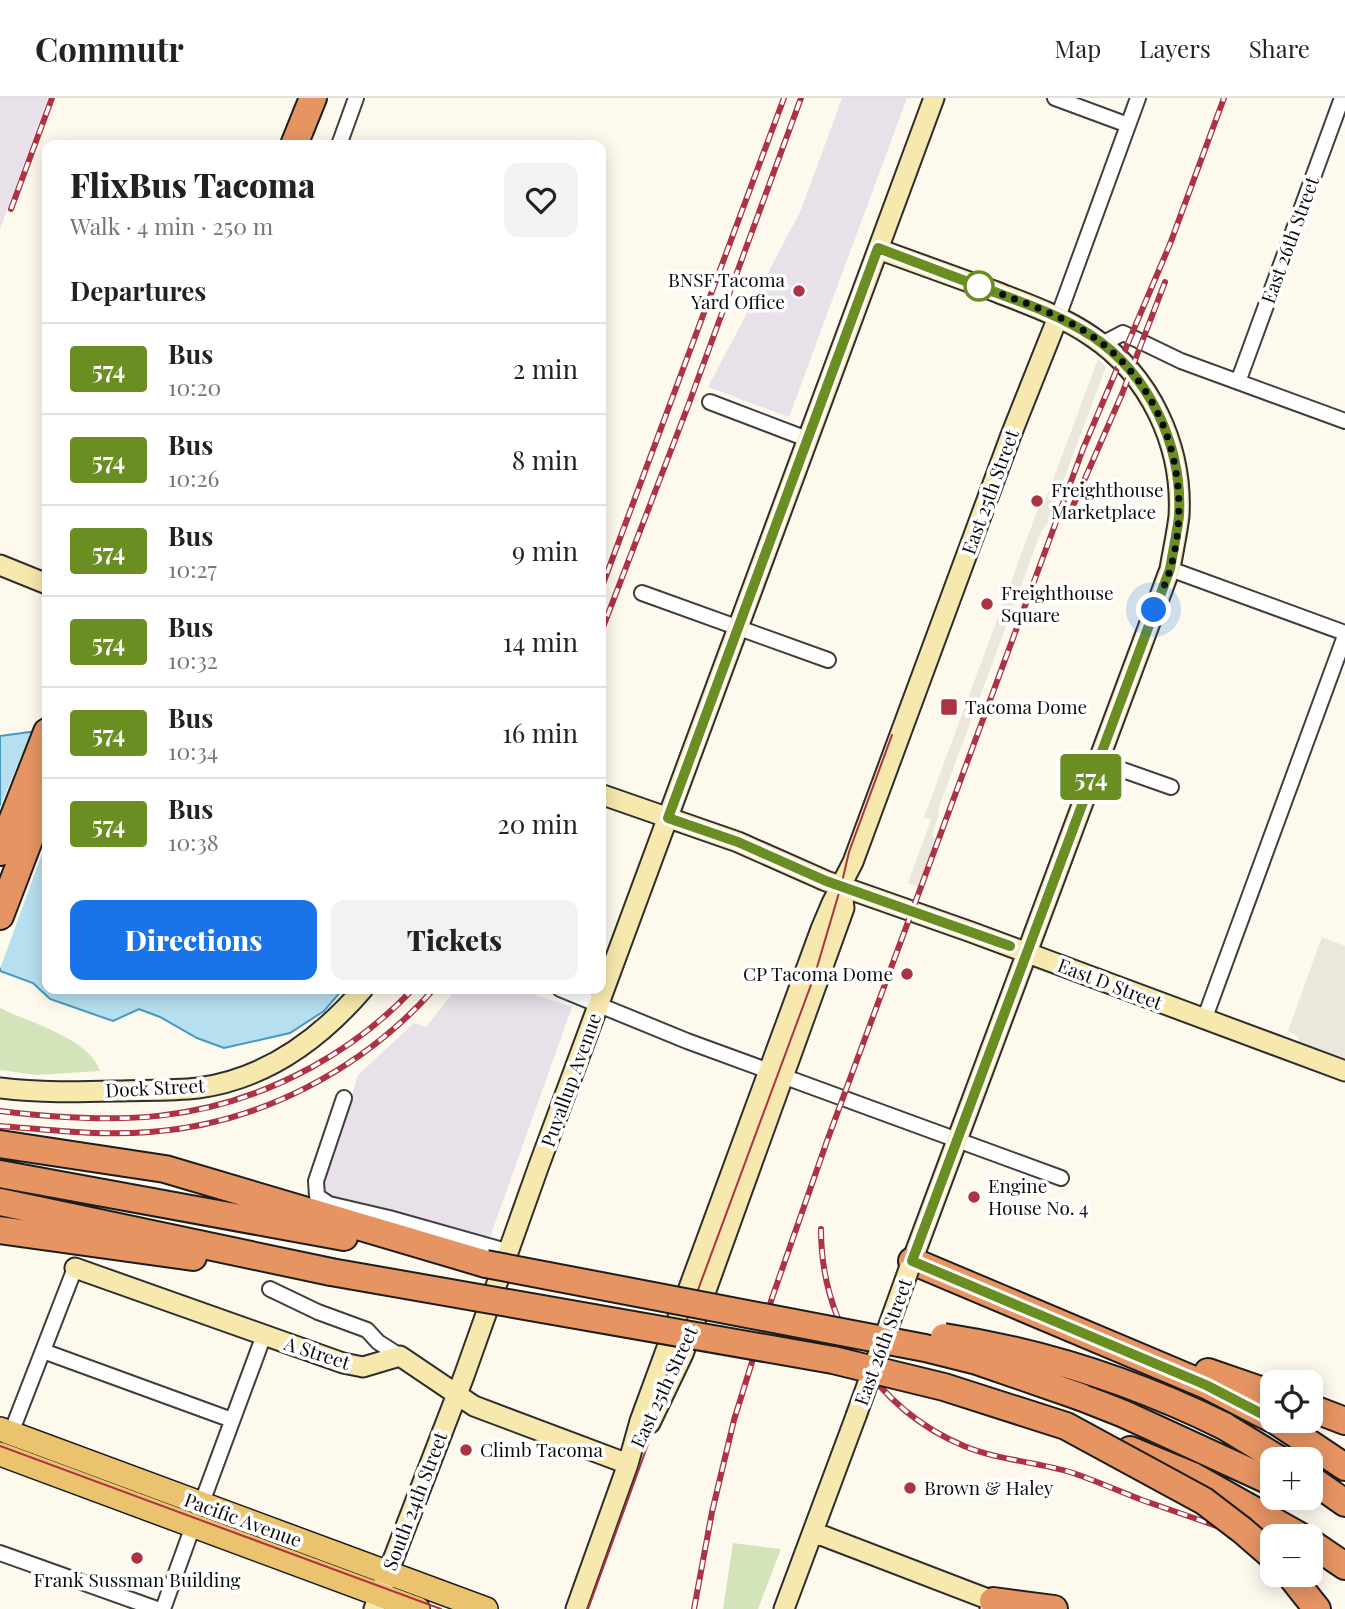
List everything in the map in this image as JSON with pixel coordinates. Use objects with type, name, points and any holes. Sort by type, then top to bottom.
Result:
[{"type":"highway","points":[[278,140],[294,98]]},
{"type":"highway","points":[[296,140],[313,98]]},
{"type":"highway","points":[[0,852],[42,745]]},
{"type":"highway","points":[[0,916],[42,806]]},
{"type":"highway","points":[[3,1142],[172,1171],[486,1264]]},
{"type":"highway","points":[[0,1174],[925,1348],[977,1361],[1124,1414],[1260,1476]]},
{"type":"highway","points":[[0,1202],[160,1243],[833,1360],[944,1387],[1066,1426],[1193,1476],[1280,1524]]},
{"type":"highway","points":[[0,1230],[160,1243]]},
{"type":"highway","points":[[911,1265],[1206,1385],[1260,1413]]},
{"type":"highway","points":[[743,1312],[928,1334],[1004,1347],[1057,1360],[1188,1408],[1260,1448]]},
{"type":"highway","points":[[1089,1336],[1260,1390]]},
{"type":"highway","points":[[1323,1413],[1345,1421]]},
{"type":"highway","points":[[1066,1426],[1204,1501],[1260,1546]]},
{"type":"highway","points":[[1294,1433],[1344,1466]]},
{"type":"highway","points":[[1323,1488],[1345,1504]]},
{"type":"highway","points":[[1323,1499],[1345,1504]]},
{"type":"highway","points":[[1323,1551],[1345,1566]]},
{"type":"highway","points":[[1300,1587],[1317,1609]]},
{"type":"highway","points":[[991,1605],[1054,1609]]},
{"type":"main road","name":"Pacific Avenue","points":[[6,1431],[201,1504],[418,1609]]},
{"type":"main road","name":"Pacific Avenue","points":[[0,1454],[380,1592],[486,1609]]},
{"type":"street","points":[[341,140],[356,98]]},
{"type":"street","name":"Puyallup Avenue","points":[[606,986],[934,98]]},
{"type":"street","points":[[1055,98],[1128,125]]},
{"type":"street","name":"East 25th Street","points":[[576,1609],[628,1464],[680,1361],[777,1074],[844,908],[841,886],[853,862],[1138,98]]},
{"type":"street","name":"East 26th Street","points":[[1238,382],[1342,98]]},
{"type":"street","name":"East 26th Street","points":[[784,1609],[1170,569],[1179,516],[1178,486],[1168,438],[1160,417],[1146,392],[1118,357],[1076,326],[1040,308],[878,248]]},
{"type":"street","points":[[1102,344],[1123,333],[1181,361],[1345,421]]},
{"type":"street","points":[[710,402],[807,439]]},
{"type":"street","points":[[0,565],[42,582]]},
{"type":"street","points":[[1170,569],[1345,634],[1204,1020]]},
{"type":"street","points":[[642,593],[828,660]]},
{"type":"street","points":[[1097,761],[1171,787]]},
{"type":"street","name":"East D Street","points":[[606,796],[738,842],[799,871],[1345,1071]]},
{"type":"street","name":"Dock Street","points":[[0,1088],[67,1092],[198,1088],[255,1073],[330,1025],[358,994]]},
{"type":"street","points":[[572,994],[777,1074],[1061,1178]]},
{"type":"street","name":"Puyallup Avenue","points":[[457,1393],[603,994]]},
{"type":"street","points":[[344,1098],[316,1181],[317,1196],[329,1204],[510,1251]]},
{"type":"street","points":[[6,1431],[43,1351],[75,1268]]},
{"type":"street","name":"A Street","points":[[75,1268],[352,1366],[363,1367],[400,1356]]},
{"type":"street","points":[[270,1289],[318,1312],[367,1330],[378,1342],[474,1406],[628,1464]]},
{"type":"street","points":[[201,1504],[264,1335]]},
{"type":"street","points":[[43,1351],[232,1420]]},
{"type":"street","name":"South 24th Street","points":[[380,1592],[457,1393]]},
{"type":"street","points":[[163,1609],[193,1526]]},
{"type":"street","points":[[813,1532],[991,1605]]},
{"type":"street","points":[[0,1553],[157,1609]]},
{"type":"shaded area","points":[[0,98],[48,98],[0,229]]},
{"type":"shaded area","points":[[842,98],[907,98],[789,417],[708,387],[801,210]]},
{"type":"shaded area","points":[[1098,359],[1106,367],[1047,524],[1041,532],[938,810],[932,836],[937,839],[919,887],[908,883],[931,820],[924,817],[1042,498],[1046,499]]},
{"type":"shaded area","points":[[1322,937],[1345,946],[1345,1061],[1301,1045],[1297,1036],[1288,1031]]},
{"type":"shaded area","points":[[452,994],[533,994],[572,1007],[489,1240],[327,1196],[323,1187],[358,1075],[414,1023],[426,1027]]},
{"type":"green space","points":[[0,1008],[57,1033],[84,1049],[94,1059],[100,1071],[37,1075],[0,1070]]},
{"type":"green space","points":[[733,1543],[781,1549],[758,1609],[723,1609]]},
{"type":"water","points":[[37,731],[42,733],[42,991],[33,983],[0,971],[0,736]]},
{"type":"water","points":[[45,994],[339,994],[324,1011],[290,1033],[224,1048],[197,1038],[160,1017],[139,1009],[113,1021],[50,999]]},
{"type":"pier","points":[[33,728],[42,730],[42,854],[0,969],[0,807]]},
{"type":"tram line","points":[[588,1609],[647,1447],[665,1379],[815,974],[849,852],[892,735]]},
{"type":"tram line","points":[[0,1446],[441,1609]]},
{"type":"railway","points":[[11,209],[52,98]]},
{"type":"railway","points":[[606,576],[784,98]]},
{"type":"railway","points":[[606,619],[801,98]]},
{"type":"railway","points":[[694,1609],[712,1512],[734,1420],[772,1298],[827,1141],[1083,449],[1170,244],[1224,98]]},
{"type":"railway","points":[[1069,515],[1122,394],[1165,282]]},
{"type":"railway","points":[[0,1111],[83,1118],[122,1118],[160,1116],[236,1100],[273,1086],[326,1059],[378,1022],[408,994]]},
{"type":"railway","points":[[0,1126],[131,1133],[191,1127],[230,1118],[269,1105],[341,1068],[406,1018],[429,994]]},
{"type":"railway","points":[[821,1229],[831,1298],[843,1330],[880,1386],[905,1410],[933,1430],[977,1451],[1073,1473],[1260,1542]]},
{"type":"bus line","name":"574","points":[[1010,946],[799,871],[738,842],[668,818],[878,248],[1040,308],[1094,337],[1118,357],[1152,400],[1174,457],[1178,486],[1179,516],[1170,569],[912,1261],[1206,1385],[1260,1412]]},
{"type":"place","name":"BNSF Tacoma Yard Office","points":[[799,291]]},
{"type":"place","name":"Freighthouse Marketplace","points":[[1037,501]]},
{"type":"place","name":"Freighthouse Square","points":[[987,604]]},
{"type":"place","name":"Tacoma Dome","points":[[949,707]]},
{"type":"place","name":"CP Tacoma Dome","points":[[907,974]]},
{"type":"place","name":"Engine House No. 4","points":[[974,1197]]},
{"type":"place","name":"Climb Tacoma","points":[[466,1450]]},
{"type":"place","name":"Brown & Haley","points":[[910,1488]]},
{"type":"place","name":"Frank Sussman Building","points":[[137,1558]]},
{"type":"route","points":[[979,286],[1040,308],[1094,337],[1118,357],[1152,400],[1174,457],[1179,516],[1170,569],[1154,610]]}]
